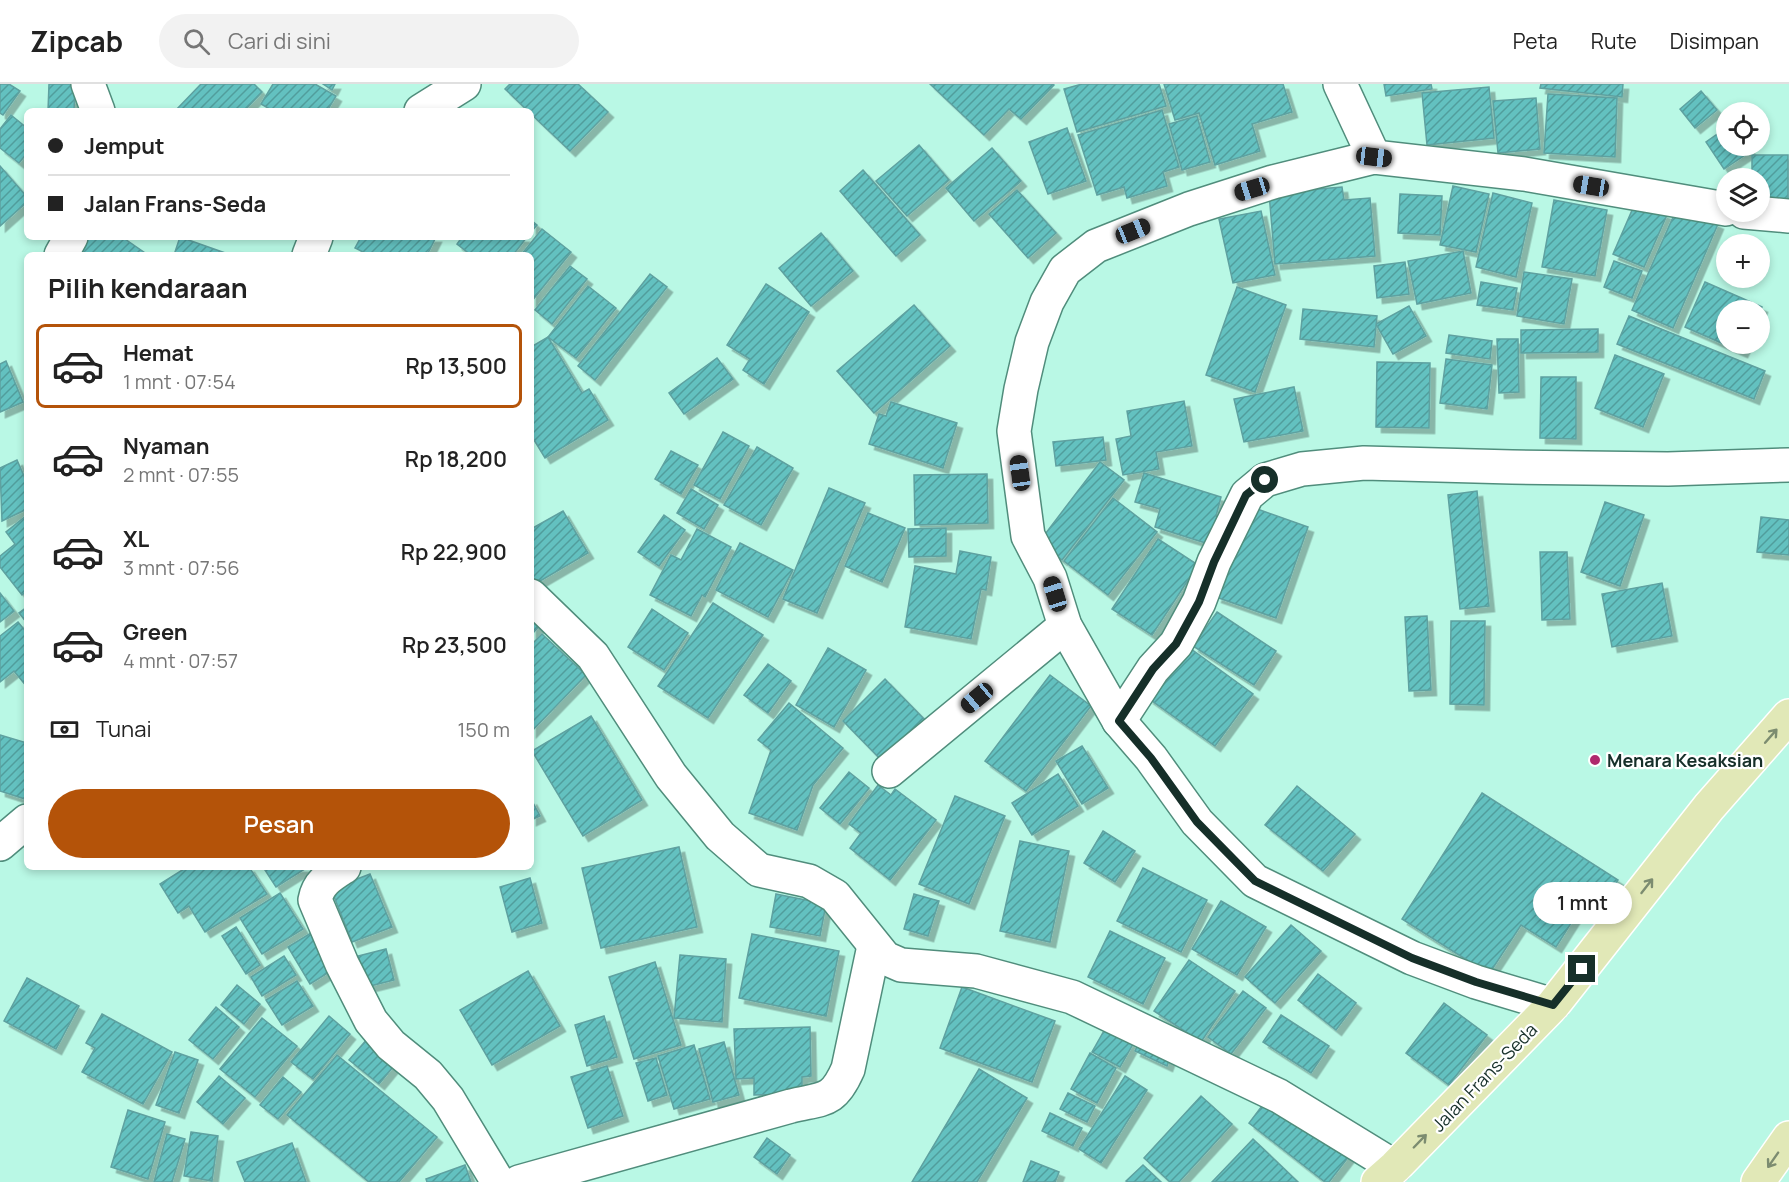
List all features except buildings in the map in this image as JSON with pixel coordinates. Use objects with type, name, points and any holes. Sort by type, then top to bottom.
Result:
[{"type":"main road","name":"Jalan Frans-Seda","points":[[1387,1174],[1553,1005],[1709,807],[1789,716]]},
{"type":"main road","points":[[1758,1182],[1789,1138]]},
{"type":"street","points":[[88,84],[97,108]]},
{"type":"street","points":[[426,108],[464,84]]},
{"type":"street","points":[[1340,84],[1374,157]]},
{"type":"street","points":[[1553,1005],[1476,982],[1412,958],[1255,881],[1197,822],[1151,758],[1119,721],[1065,626],[1050,578],[1028,536],[1014,430],[1021,389],[1032,342],[1047,302],[1065,270],[1096,246],[1188,209],[1273,182],[1374,157],[1524,174],[1716,206]]},
{"type":"street","points":[[1770,214],[1789,216]]},
{"type":"street","points":[[1119,721],[1153,669],[1176,644],[1199,602],[1214,562],[1246,495],[1265,480],[1302,470],[1364,463],[1512,468],[1668,469],[1789,465]]},
{"type":"street","points":[[534,599],[592,656],[671,776],[720,836],[759,870],[809,881],[835,896],[885,958],[901,964],[976,971],[1072,997],[1279,1096],[1387,1174]]},
{"type":"street","points":[[889,771],[1065,626]]},
{"type":"street","points":[[0,843],[24,823]]},
{"type":"street","points":[[340,870],[317,889],[315,900],[342,964],[371,1022],[391,1045],[428,1075],[448,1099],[498,1182]]},
{"type":"street","points":[[519,1182],[791,1106],[831,1097],[840,1087],[848,1069],[874,946]]},
{"type":"place","name":"Menara Kesaksian","points":[[1595,760]]},
{"type":"route","points":[[1265,480],[1246,495],[1214,562],[1199,602],[1176,644],[1153,669],[1119,721],[1151,758],[1197,822],[1255,881],[1412,958],[1476,982],[1553,1005],[1582,969]]}]
